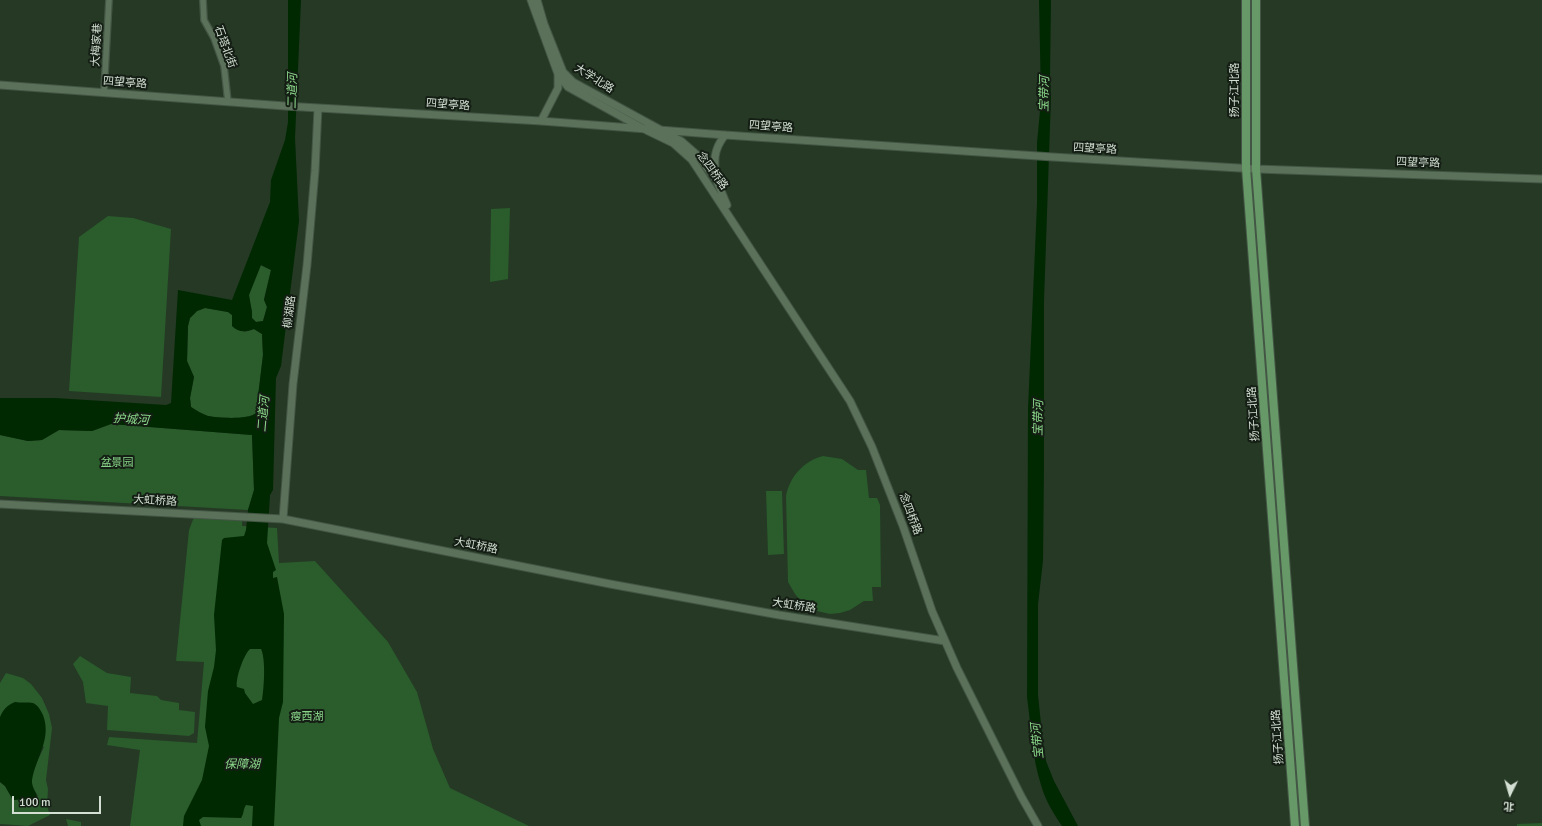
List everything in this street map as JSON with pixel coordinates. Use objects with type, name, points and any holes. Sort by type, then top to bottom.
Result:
[{"type":"main road","name":"扬子江北路","points":[[1246,0],[1246,168],[1295,826]]},
{"type":"main road","name":"扬子江北路","points":[[1256,0],[1256,169],[1305,826]]},
{"type":"street","name":"大梅家巷","points":[[104,92],[109,0]]},
{"type":"street","name":"石塔北街","points":[[203,0],[204,20],[214,38],[224,66],[228,102]]},
{"type":"street","name":"大学北路","points":[[531,0],[558,74],[568,87],[642,128]]},
{"type":"street","name":"大学北路","points":[[536,0],[563,72],[573,82],[660,130]]},
{"type":"street","points":[[541,121],[558,88],[558,74]]},
{"type":"street","name":"四望亭路","points":[[0,84],[285,106],[541,121],[1033,156],[1256,169],[1542,178]]},
{"type":"street","name":"柳湖路","points":[[283,519],[293,384],[307,265],[315,171],[318,108]]},
{"type":"street","name":"念四桥路","points":[[642,128],[673,143],[692,160],[850,400],[872,447],[903,526],[932,611],[960,675],[1021,796],[1038,826]]},
{"type":"street","name":"念四桥路","points":[[660,130],[681,141],[697,155],[716,179],[735,224]]},
{"type":"street","points":[[716,179],[714,159],[718,143],[725,135]]},
{"type":"street","name":"大虹桥路","points":[[0,504],[283,519],[779,615],[945,641]]},
{"type":"green space","points":[[510,208],[508,279],[490,282],[491,209]]},
{"type":"green space","points":[[108,216],[133,218],[171,229],[161,397],[69,391],[79,237]]},
{"type":"green space","points":[[260,265],[271,270],[264,299],[267,307],[263,321],[256,322],[252,318],[249,292]]},
{"type":"green space","points":[[205,308],[228,312],[232,315],[232,326],[245,332],[254,329],[262,334],[263,355],[256,413],[252,415],[233,418],[213,417],[191,407],[190,398],[194,377],[187,361],[188,326],[190,318],[197,311]]},
{"type":"green space","name":"盆景园","points":[[111,424],[252,435],[254,490],[248,510],[0,496],[0,435],[28,441],[42,440],[59,430],[92,431]]},
{"type":"green space","points":[[823,456],[842,459],[858,470],[866,470],[869,498],[877,498],[880,505],[881,587],[872,587],[873,601],[864,601],[850,610],[830,614],[813,610],[801,601],[788,582],[786,496],[794,476],[799,470],[816,458]]},
{"type":"green space","points":[[766,491],[782,491],[784,554],[768,555]]},
{"type":"green space","name":"瘦西湖","points":[[194,517],[242,520],[242,526],[277,528],[279,563],[315,561],[388,642],[417,692],[433,749],[450,788],[529,826],[130,826],[140,750],[107,745],[109,737],[197,743],[204,662],[176,661],[189,530]]},
{"type":"green space","points":[[80,656],[107,673],[131,677],[130,693],[157,696],[161,700],[179,703],[179,710],[195,712],[194,733],[189,736],[107,730],[108,706],[86,703],[83,682],[73,664]]},
{"type":"green space","points":[[6,673],[23,678],[31,684],[42,698],[49,714],[52,728],[46,780],[48,789],[47,806],[50,815],[28,826],[0,824],[0,782],[5,786],[13,800],[25,799],[33,801],[38,796],[32,786],[32,775],[44,747],[0,717],[0,683]]},
{"type":"green space","points":[[66,819],[81,822],[81,826],[68,826]]},
{"type":"green space","points":[[1542,823],[1542,826],[1517,826],[1517,824]]},
{"type":"water","name":"保障湖","points":[[288,0],[301,0],[295,138],[299,221],[281,366],[276,378],[273,490],[270,495],[267,543],[276,570],[273,572],[273,578],[277,577],[284,614],[283,702],[279,718],[274,826],[252,826],[253,806],[246,805],[241,818],[203,817],[199,820],[201,826],[183,826],[184,816],[202,780],[209,746],[205,727],[208,691],[214,667],[216,650],[214,615],[222,540],[224,538],[244,536],[246,530],[248,510],[254,490],[252,435],[111,424],[92,431],[59,430],[42,440],[28,441],[0,435],[0,398],[55,398],[166,405],[171,403],[178,290],[232,300],[270,202],[271,180],[285,140],[288,122]],"holes":[[[261,265],[271,270],[264,300],[267,307],[263,321],[256,322],[252,318],[249,295]],[[205,308],[228,312],[232,315],[232,326],[237,330],[248,331],[254,329],[262,334],[263,355],[256,413],[247,417],[213,417],[191,407],[190,398],[194,377],[187,361],[188,326],[190,318],[197,311]],[[250,649],[261,649],[264,660],[262,700],[253,704],[245,693],[244,689],[237,687],[239,673]]]},
{"type":"water","name":"宝带河","points":[[1039,0],[1051,0],[1051,97],[1044,301],[1043,561],[1038,604],[1038,695],[1046,761],[1054,781],[1078,826],[1062,826],[1045,796],[1036,764],[1027,697],[1028,409],[1037,204],[1037,143],[1041,100]]},
{"type":"water","points":[[15,702],[35,704],[43,715],[45,724],[45,740],[32,780],[32,786],[37,797],[37,800],[33,801],[25,799],[13,800],[5,786],[0,782],[0,717],[6,708]]},
{"type":"water label","name":"二道河","points":[[293,91]]},
{"type":"water label","name":"二道河","points":[[264,414]]},
{"type":"water label","name":"护城河","points":[[131,420]]}]
